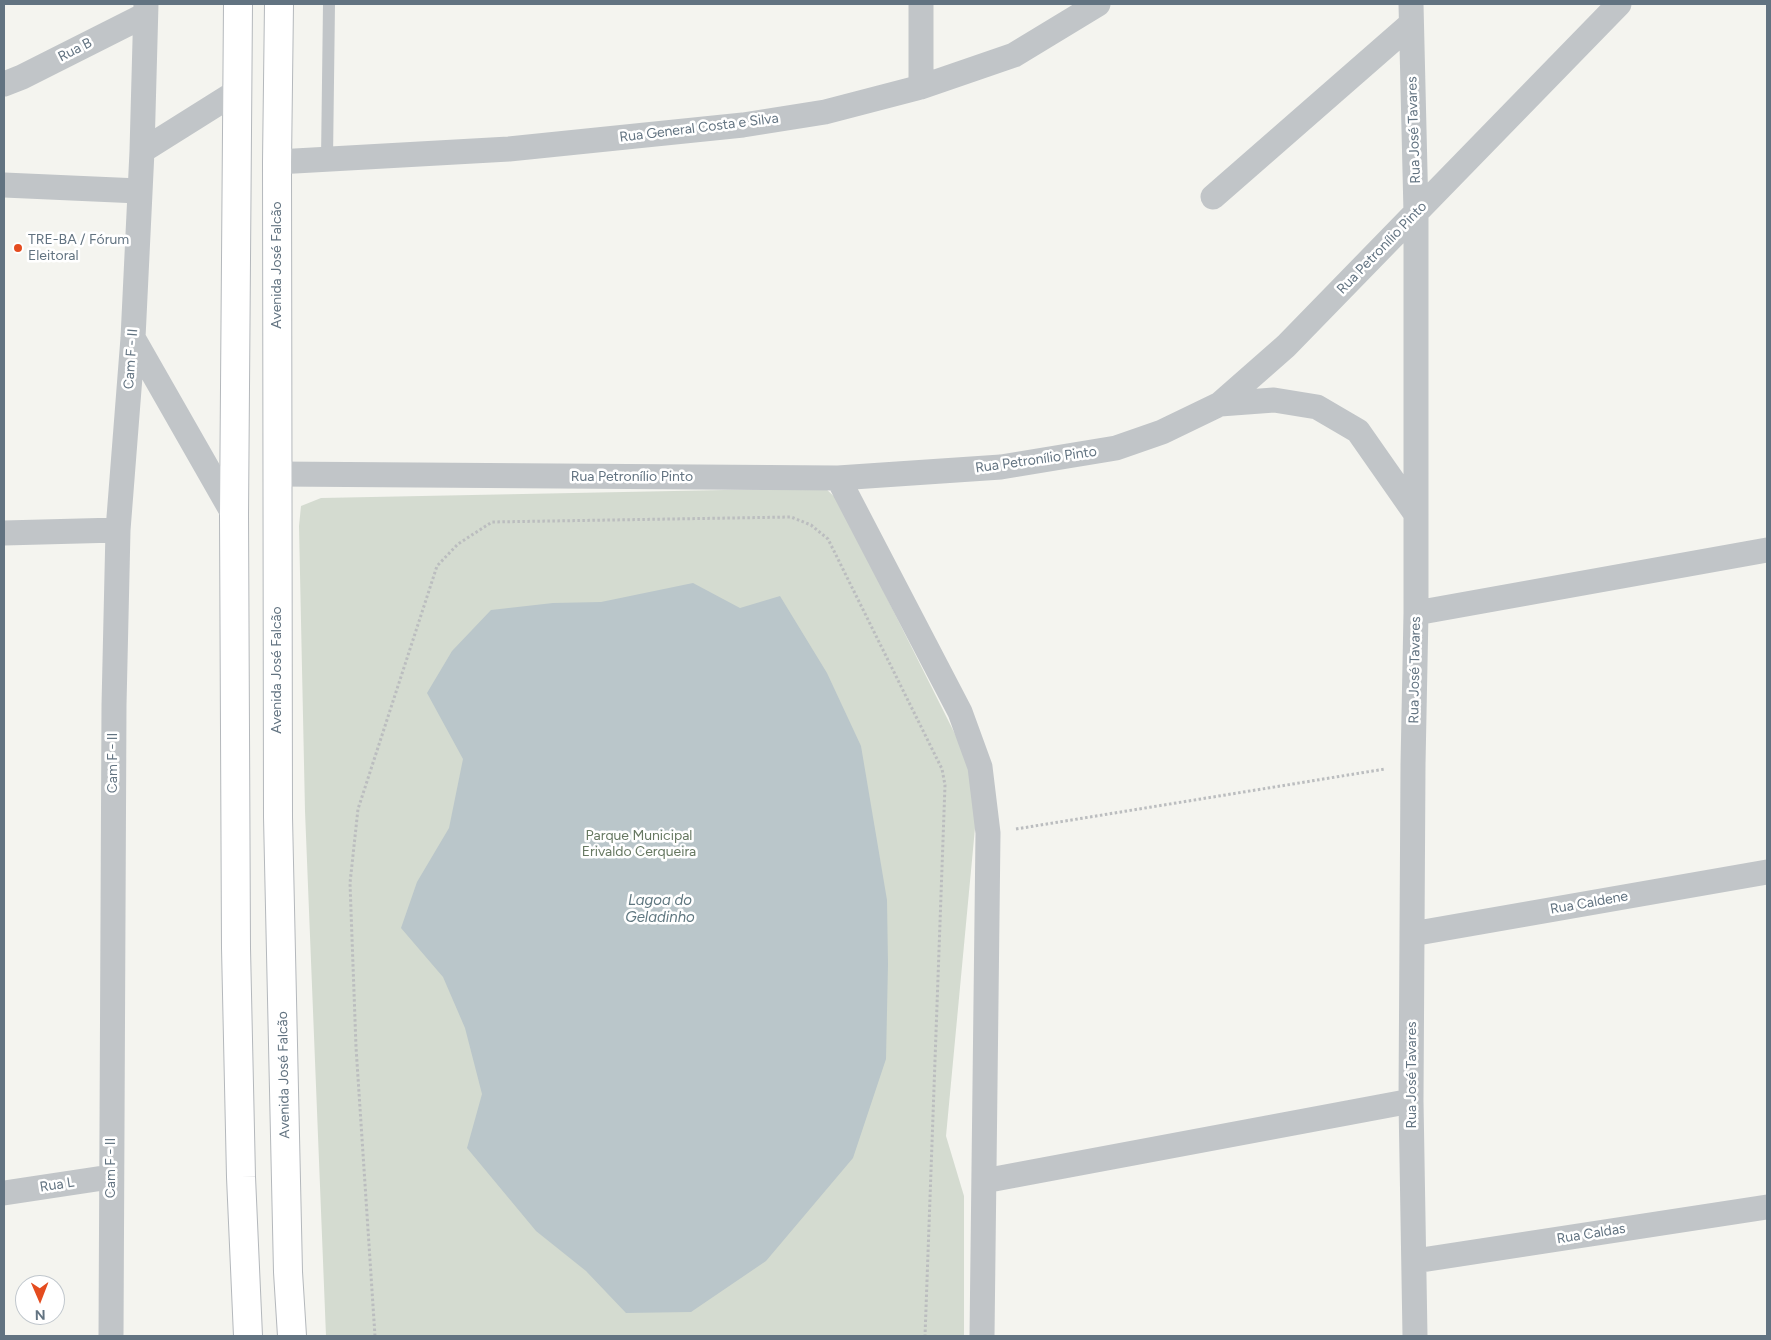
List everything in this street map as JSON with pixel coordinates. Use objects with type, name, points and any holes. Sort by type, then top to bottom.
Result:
[{"type":"main road","points":[[238,4],[234,515],[236,948],[241,1177],[248,1336]]},
{"type":"main road","name":"Avenida José Falcão","points":[[279,4],[277,162],[278,817],[288,1272],[292,1336]]},
{"type":"street","points":[[921,4],[921,87]]},
{"type":"street","name":"Rua General Costa e Silva","points":[[277,162],[509,149],[743,125],[825,112],[921,87],[1014,55],[1098,4]]},
{"type":"street","name":"Rua Petronílio Pinto","points":[[277,474],[838,478],[1000,467],[1116,448],[1162,432],[1220,404],[1286,346],[1619,4]]},
{"type":"street","name":"Rua B","points":[[4,84],[22,77],[145,9]]},
{"type":"street","name":"Cam F - II","points":[[111,1336],[110,1177],[114,704],[118,530],[133,338],[142,151],[145,9]]},
{"type":"street","points":[[1213,197],[1411,14]]},
{"type":"street","name":"Rua José Tavares","points":[[1411,14],[1416,213],[1416,613],[1411,1101],[1415,1336]]},
{"type":"street","points":[[142,151],[236,92]]},
{"type":"street","points":[[4,185],[139,191]]},
{"type":"street","points":[[133,338],[234,515]]},
{"type":"street","points":[[1220,404],[1274,400],[1317,407],[1358,431],[1416,514]]},
{"type":"street","points":[[838,478],[960,712],[980,767],[988,833],[982,1336]]},
{"type":"street","points":[[4,533],[118,530]]},
{"type":"street","points":[[1416,613],[1767,550]]},
{"type":"street","name":"Rua Caldene","points":[[1412,934],[1767,872]]},
{"type":"street","points":[[984,1181],[1411,1101]]},
{"type":"street","name":"Rua L","points":[[4,1193],[110,1177]]},
{"type":"street","name":"Rua Caldas","points":[[1415,1262],[1767,1207]]},
{"type":"lane","points":[[327,159],[329,4]]},
{"type":"path","points":[[376,1336],[356,1047],[350,883],[358,809],[437,566],[458,544],[492,522],[791,517],[811,525],[828,539],[942,769],[945,785],[924,1336]]},
{"type":"path","points":[[988,833],[1413,765]]},
{"type":"green space","name":"Parque Municipal Erivaldo Cerqueira","points":[[825,488],[838,500],[972,768],[977,807],[946,1136],[964,1196],[964,1336],[326,1336],[305,811],[299,526],[301,506],[321,498]]},
{"type":"water","name":"Lagoa do Geladinho","points":[[693,583],[740,608],[780,596],[827,673],[861,746],[887,900],[886,1059],[853,1158],[766,1261],[691,1312],[626,1313],[586,1271],[536,1231],[467,1148],[482,1094],[465,1028],[443,977],[401,928],[417,882],[449,828],[463,759],[427,693],[452,651],[491,610],[553,603],[601,602]]},
{"type":"place","name":"TRE-BA / Fórum Eleitoral","points":[[18,248]]}]
